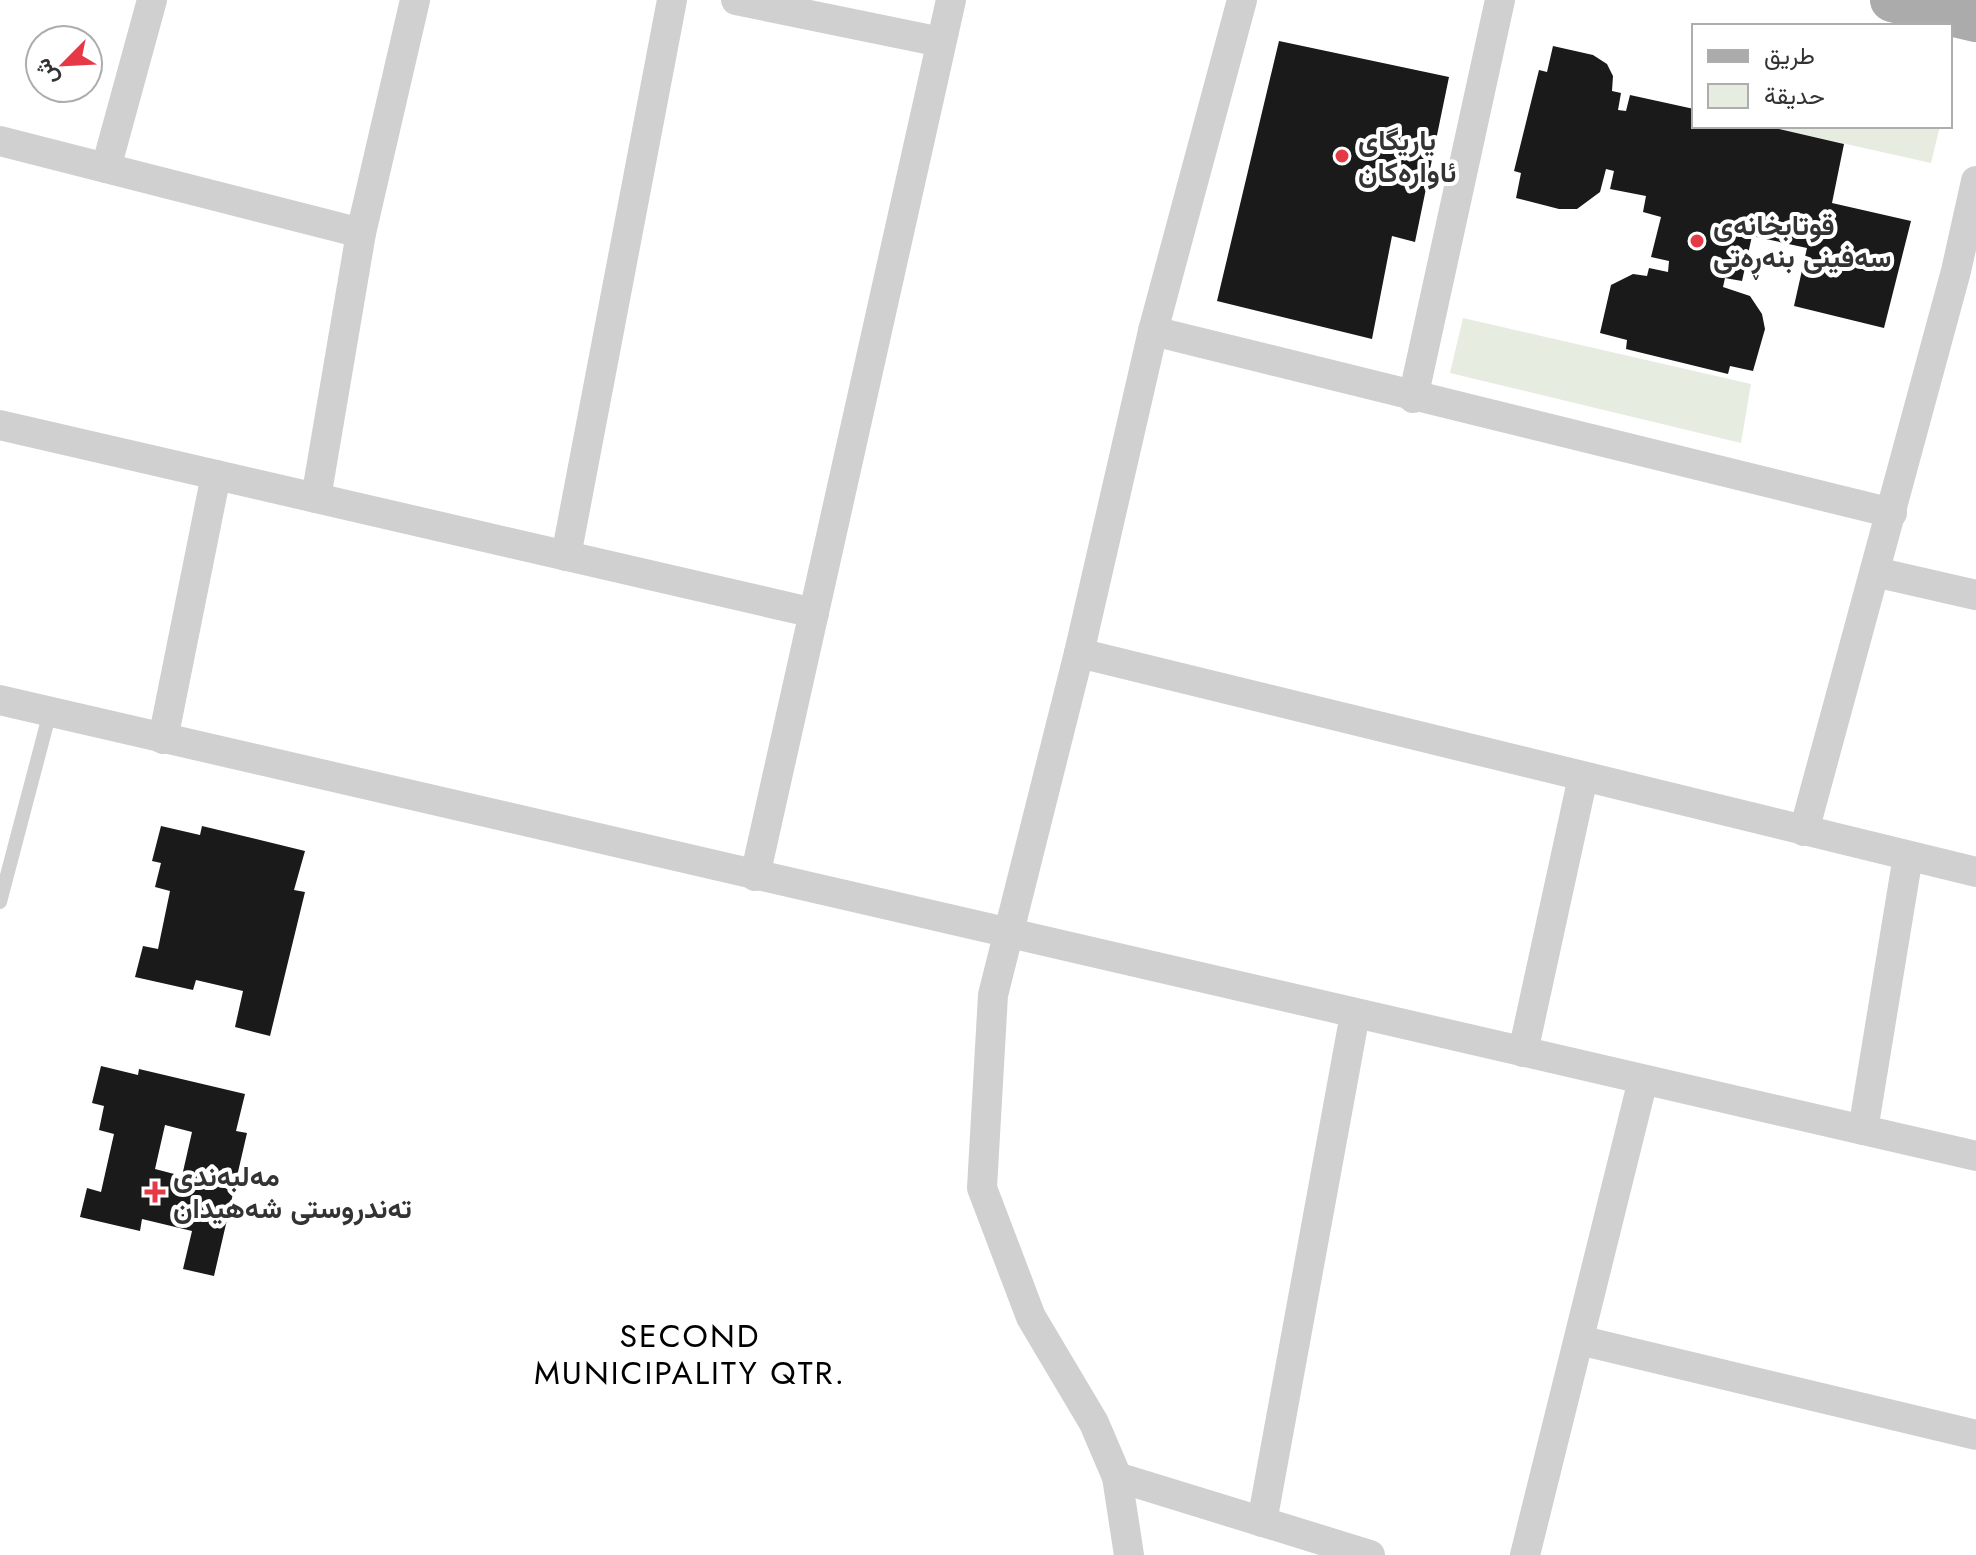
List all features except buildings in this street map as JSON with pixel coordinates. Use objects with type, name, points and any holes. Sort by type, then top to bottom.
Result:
[{"type":"main road","points":[[1892,0],[1976,20]]},
{"type":"street","points":[[106,168],[152,0]]},
{"type":"street","points":[[316,498],[361,233],[415,0]]},
{"type":"street","points":[[566,556],[672,0]]},
{"type":"street","points":[[736,0],[941,42]]},
{"type":"street","points":[[755,876],[951,0]]},
{"type":"street","points":[[1129,1555],[1117,1477],[1094,1423],[1031,1317],[982,1188],[993,995],[1079,653],[1153,331],[1242,0]]},
{"type":"street","points":[[1413,398],[1500,0]]},
{"type":"street","points":[[0,141],[361,233]]},
{"type":"street","points":[[1804,831],[1892,513],[1966,274],[1976,181]]},
{"type":"street","points":[[1153,331],[1413,398],[1892,513]]},
{"type":"street","points":[[0,425],[814,613]]},
{"type":"street","points":[[163,739],[216,475]]},
{"type":"street","points":[[1875,572],[1976,595]]},
{"type":"street","points":[[1079,653],[1976,872]]},
{"type":"street","points":[[0,700],[1976,1156]]},
{"type":"street","points":[[1523,1052],[1583,777]]},
{"type":"street","points":[[1863,1130],[1908,856]]},
{"type":"street","points":[[1262,1522],[1355,1014]]},
{"type":"street","points":[[1525,1555],[1643,1080]]},
{"type":"street","points":[[1579,1340],[1976,1435]]},
{"type":"street","points":[[1117,1477],[1370,1555]]},
{"type":"street","points":[[1297,1555],[1325,1541]]},
{"type":"lane","points":[[0,902],[50,712]]},
{"type":"green space","points":[[1775,128],[1940,128],[1931,163]]},
{"type":"green space","points":[[1463,318],[1751,384],[1741,443],[1450,373]]},
{"type":"place","name":"یاریگای ئاوارەکان","points":[[1342,156]]},
{"type":"place","name":"قوتابخانەی سەفینی بنەڕەتی","points":[[1697,241]]},
{"type":"place","name":"مەلبەندی تەندروستی شەهیدان","points":[[155,1192]]},
{"type":"district","name":"SECOND MUNICIPALITY QTR.","points":[[690,1354]]}]
